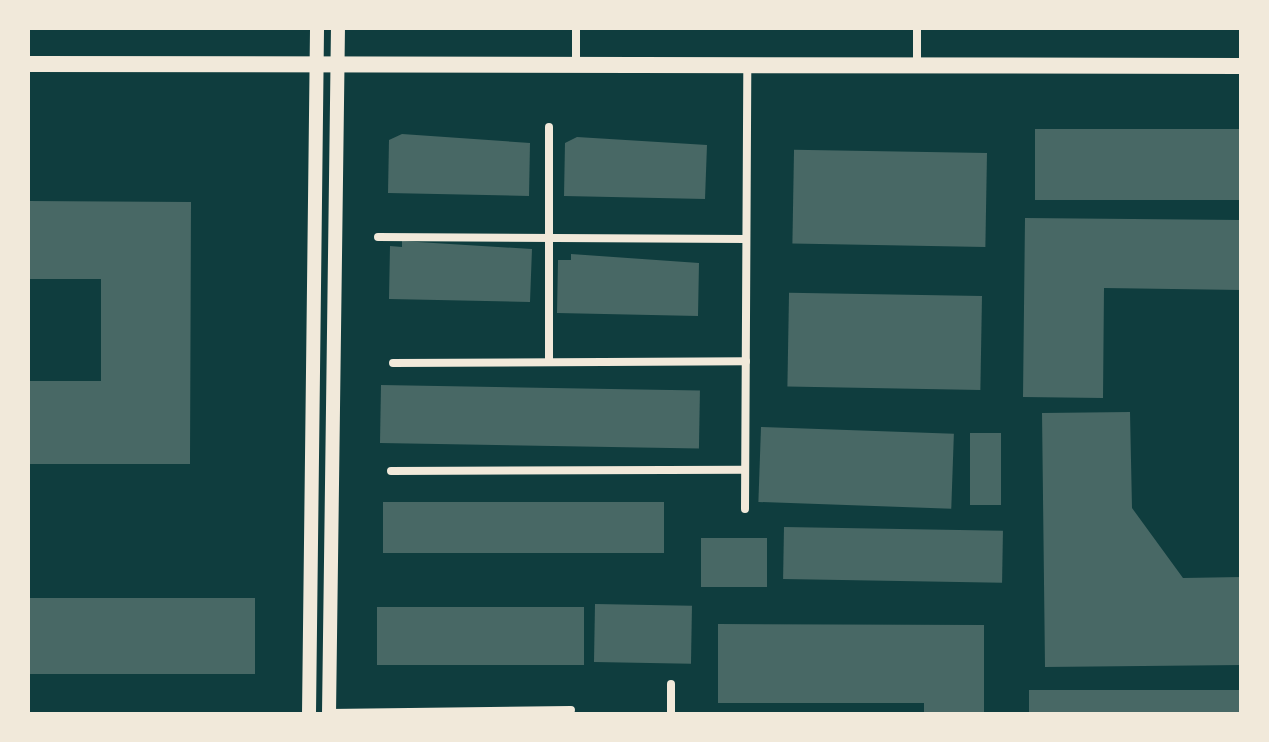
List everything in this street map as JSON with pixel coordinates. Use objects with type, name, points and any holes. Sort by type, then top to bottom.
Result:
[{"type":"main road","points":[[28,64],[1241,66]]},
{"type":"street","points":[[309,714],[317,28]]},
{"type":"street","points":[[338,28],[329,713],[571,710]]},
{"type":"street","points":[[576,28],[576,64]]},
{"type":"street","points":[[917,28],[917,65]]},
{"type":"street","points":[[745,509],[747,65]]},
{"type":"street","points":[[549,127],[549,362]]},
{"type":"street","points":[[378,237],[746,239]]},
{"type":"street","points":[[393,363],[746,361]]},
{"type":"street","points":[[391,471],[745,470]]},
{"type":"street","points":[[671,684],[671,714]]},
{"type":"building","points":[[1035,129],[1241,129],[1241,200],[1035,200]]},
{"type":"building","points":[[402,134],[530,143],[529,196],[388,193],[389,140]]},
{"type":"building","points":[[577,137],[707,145],[705,199],[564,196],[565,143]]},
{"type":"building","points":[[794,150],[987,153],[985,247],[792,244]]},
{"type":"building","points":[[28,201],[191,202],[190,464],[28,464],[28,381],[101,381],[101,279],[28,279]]},
{"type":"building","points":[[1025,218],[1241,220],[1241,290],[1104,288],[1103,398],[1023,397]]},
{"type":"building","points":[[402,241],[532,249],[530,302],[389,299],[390,246],[402,247]]},
{"type":"building","points":[[571,254],[699,263],[698,316],[557,313],[558,260],[571,260]]},
{"type":"building","points":[[789,293],[982,296],[980,390],[787,387]]},
{"type":"building","points":[[381,385],[700,391],[699,449],[380,443]]},
{"type":"building","points":[[1130,412],[1132,508],[1183,578],[1241,577],[1241,665],[1045,667],[1042,413]]},
{"type":"building","points":[[761,427],[954,434],[951,509],[758,502]]},
{"type":"building","points":[[970,433],[1001,433],[1001,505],[970,505]]},
{"type":"building","points":[[383,502],[664,502],[664,553],[383,553]]},
{"type":"building","points":[[784,527],[1003,531],[1002,583],[783,579]]},
{"type":"building","points":[[701,538],[767,538],[767,587],[701,587]]},
{"type":"building","points":[[28,598],[255,598],[255,674],[28,674]]},
{"type":"building","points":[[595,604],[692,606],[691,664],[594,662]]},
{"type":"building","points":[[377,607],[584,607],[584,665],[377,665]]},
{"type":"building","points":[[718,624],[984,625],[984,714],[924,714],[924,703],[718,703]]},
{"type":"building","points":[[1029,690],[1241,690],[1241,714],[1029,714]]}]
